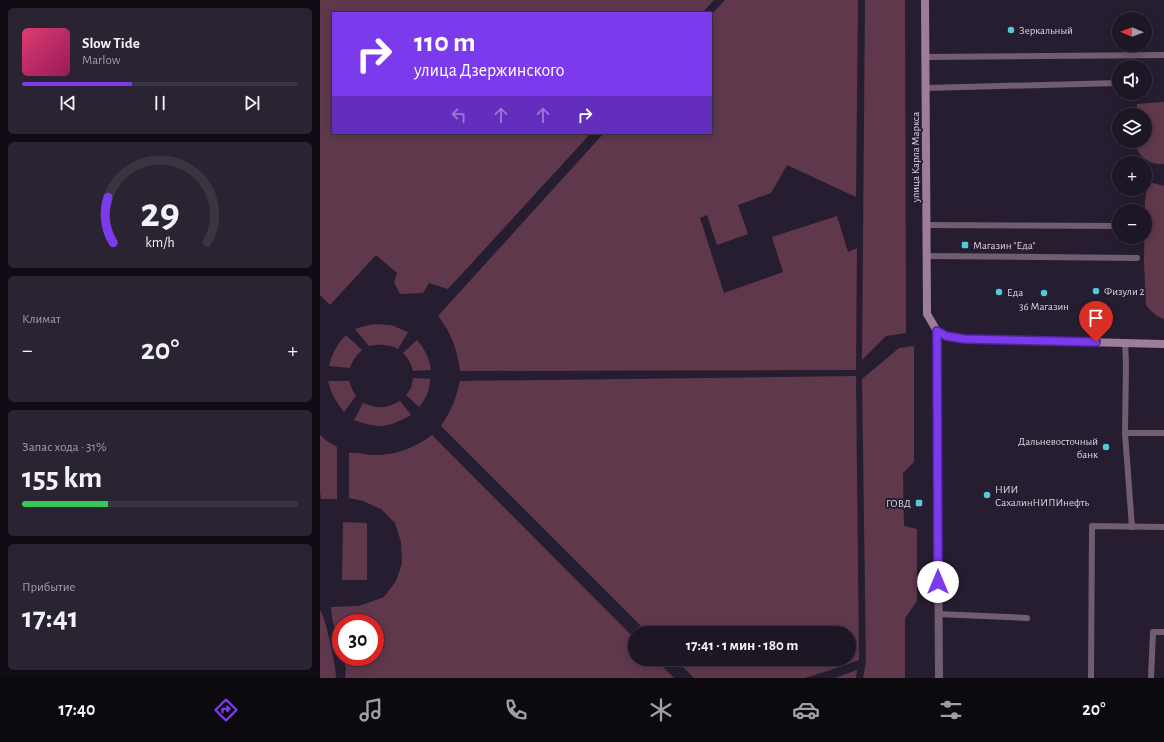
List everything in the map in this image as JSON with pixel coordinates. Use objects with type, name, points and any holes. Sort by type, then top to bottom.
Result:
[{"type":"street","name":"улица Карла Маркса","points":[[925,0],[927,314],[937,331]]},
{"type":"street","points":[[939,678],[937,331],[946,336],[964,339],[1164,344]]},
{"type":"lane","points":[[925,57],[1164,55]]},
{"type":"lane","points":[[926,88],[1112,83]]},
{"type":"lane","points":[[926,225],[1112,226]]},
{"type":"lane","points":[[927,256],[1137,258]]},
{"type":"lane","points":[[1125,342],[1125,433],[1132,527]]},
{"type":"lane","points":[[1125,433],[1164,433]]},
{"type":"lane","points":[[1091,678],[1092,526],[1164,527]]},
{"type":"lane","points":[[938,614],[1027,618]]},
{"type":"lane","points":[[1151,678],[1153,632],[1164,632]]},
{"type":"shaded area","points":[[320,0],[714,0],[703,12],[332,12],[332,134],[590,134],[448,289],[429,283],[423,293],[400,294],[394,282],[397,273],[376,255],[330,305],[320,295]]},
{"type":"shaded area","points":[[725,0],[858,0],[856,197],[787,165],[771,193],[738,205],[748,234],[717,245],[707,215],[700,218],[724,293],[783,272],[772,237],[837,216],[848,252],[857,248],[856,370],[460,371],[453,342],[447,329],[438,316],[603,134],[712,134],[712,14]]},
{"type":"shaded area","points":[[865,0],[905,0],[906,333],[886,336],[862,360]]},
{"type":"shaded area","points":[[1164,102],[1164,164],[1152,162],[1152,156],[1142,156],[1138,151],[1137,148],[1152,148],[1152,108],[1137,108],[1137,104]]},
{"type":"shaded area","points":[[1152,183],[1164,186],[1164,319],[1152,312],[1146,305],[1144,244],[1152,244],[1152,204],[1145,204],[1145,202],[1146,196],[1152,196]]},
{"type":"shaded area","points":[[374,324],[391,325],[408,332],[398,349],[384,345],[369,346],[355,329]]},
{"type":"shaded area","points":[[346,335],[362,350],[354,359],[350,368],[329,366],[335,349]]},
{"type":"shaded area","points":[[417,340],[426,354],[431,370],[413,371],[410,362],[403,353]]},
{"type":"shaded area","points":[[914,346],[914,462],[903,473],[904,526],[917,529],[917,601],[905,618],[905,678],[863,678],[866,662],[862,379],[899,348]]},
{"type":"shaded area","points":[[856,376],[859,660],[856,661],[856,626],[641,626],[441,426],[453,405],[460,381]]},
{"type":"shaded area","points":[[413,378],[430,379],[427,394],[419,407],[406,395],[411,388]]},
{"type":"shaded area","points":[[328,381],[349,381],[356,396],[344,412],[334,397]]},
{"type":"shaded area","points":[[400,401],[411,415],[396,423],[377,426],[354,420],[363,403],[378,407],[386,407]]},
{"type":"shaded area","points":[[320,435],[337,447],[337,499],[321,499]]},
{"type":"shaded area","points":[[432,435],[628,632],[628,666],[662,666],[674,678],[345,678],[345,666],[384,666],[384,614],[332,614],[332,618],[331,607],[359,606],[384,597],[396,581],[402,563],[401,542],[395,523],[381,509],[363,501],[349,498],[349,453],[379,455],[395,453],[418,444]]},
{"type":"shaded area","points":[[343,522],[367,523],[367,580],[342,580]]},
{"type":"shaded area","points":[[320,610],[325,622],[330,643],[332,666],[334,666],[336,678],[320,678]]},
{"type":"shaded area","points":[[682,666],[843,666],[805,678],[694,678]]},
{"type":"shaded area","points":[[857,670],[856,678],[835,678]]},
{"type":"place","name":"Зеркальный","points":[[1011,30]]},
{"type":"place","name":"Магазин \"Еда\"","points":[[965,245]]},
{"type":"place","name":"Физули 2","points":[[1096,291]]},
{"type":"place","name":"Еда","points":[[999,292]]},
{"type":"place","name":"36 Магазин","points":[[1044,293]]},
{"type":"place","name":"Дальневосточный банк","points":[[1106,447]]},
{"type":"place","name":"НИИ СахалинНИПИнефть","points":[[987,495]]},
{"type":"place","name":"ГОВД","points":[[919,503]]},
{"type":"route","points":[[938,582],[937,331],[946,336],[964,339],[1096,342]]}]
